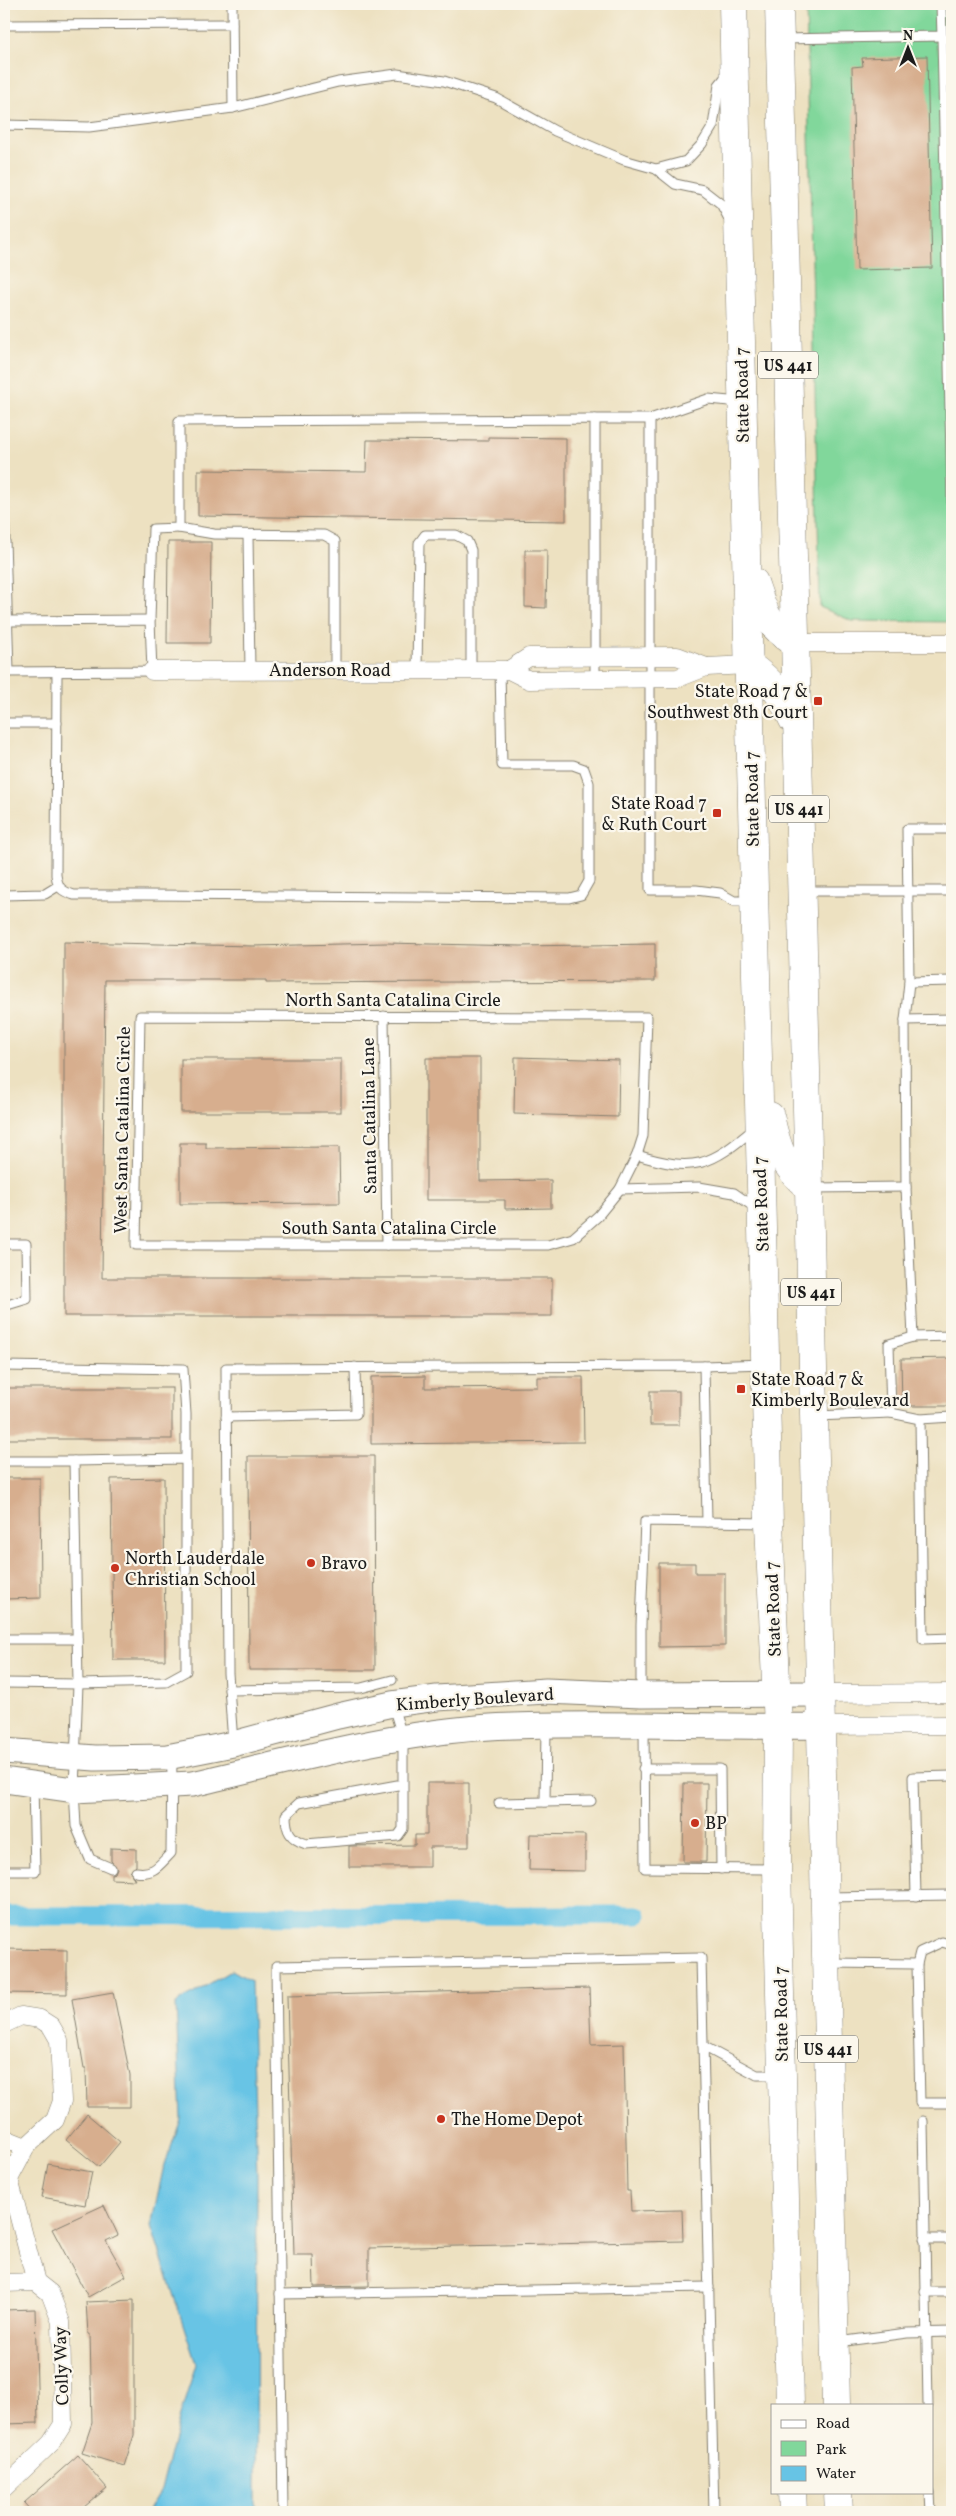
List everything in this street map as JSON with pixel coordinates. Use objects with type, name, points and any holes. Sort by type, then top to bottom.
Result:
[{"type":"main road","name":"State Road 7","points":[[733,4],[769,1523],[778,1727],[777,1869],[790,2404]]},
{"type":"main road","name":"US 441","points":[[779,4],[809,1188],[836,2404]]},
{"type":"main road","points":[[745,554],[766,617],[778,632],[795,643]]},
{"type":"main road","points":[[749,666],[767,678],[781,694],[796,726]]},
{"type":"main road","points":[[758,1063],[778,1149],[793,1174],[809,1188]]},
{"type":"main road","points":[[792,2494],[793,2512]]},
{"type":"main road","points":[[838,2494],[839,2512]]},
{"type":"street","points":[[795,643],[952,643]]},
{"type":"street","name":"Anderson Road","points":[[504,670],[529,657],[594,656],[677,656],[706,667]]},
{"type":"street","name":"Anderson Road","points":[[152,671],[504,670],[529,680],[678,678],[706,667],[749,666]]},
{"type":"street","name":"Kimberly Boulevard","points":[[4,1751],[95,1758],[172,1756],[233,1744],[392,1704],[437,1698],[546,1692],[641,1694],[952,1693]]},
{"type":"street","name":"Kimberly Boulevard","points":[[4,1780],[74,1790],[192,1784],[341,1749],[444,1732],[512,1726],[778,1727],[952,1725]]},
{"type":"street","name":"Colly Way","points":[[4,2024],[21,2016],[40,2019],[51,2026],[59,2040],[62,2101],[55,2120],[26,2147],[6,2179],[36,2282],[50,2293],[61,2322],[63,2424],[51,2443],[4,2488]]},
{"type":"street","points":[[4,2136],[6,2139],[26,2147]]},
{"type":"street","points":[[4,2283],[36,2282]]},
{"type":"lane","points":[[232,4],[233,108]]},
{"type":"lane","points":[[941,4],[952,505]]},
{"type":"lane","points":[[4,25],[232,24]]},
{"type":"lane","points":[[780,39],[942,36]]},
{"type":"lane","points":[[656,169],[686,161],[702,144],[713,126],[719,85],[735,66]]},
{"type":"lane","points":[[4,125],[89,128],[233,108],[338,82],[397,74],[444,81],[496,98],[555,131],[624,160],[656,169],[675,184],[703,190],[721,204],[739,236]]},
{"type":"lane","points":[[180,528],[180,421],[650,419],[708,399],[743,402]]},
{"type":"lane","points":[[595,419],[595,679]]},
{"type":"lane","points":[[650,419],[650,890],[696,890],[720,893],[734,901],[754,901]]},
{"type":"lane","points":[[4,507],[8,621],[6,672],[152,671],[150,620],[153,529],[180,528],[214,534],[324,535],[334,541],[335,670]]},
{"type":"lane","points":[[248,535],[250,671]]},
{"type":"lane","points":[[417,670],[418,543],[425,535],[456,535],[467,541],[471,550],[471,670]]},
{"type":"lane","points":[[8,621],[150,620]]},
{"type":"lane","points":[[56,672],[58,886],[63,892],[74,895],[560,898],[581,895],[589,882],[589,783],[584,769],[573,765],[502,765],[504,670]]},
{"type":"lane","points":[[4,723],[56,723]]},
{"type":"lane","points":[[913,1337],[906,1187],[905,1020],[909,982],[907,829],[952,829]]},
{"type":"lane","points":[[4,895],[45,894],[58,886]]},
{"type":"lane","points":[[801,891],[952,891]]},
{"type":"lane","points":[[909,982],[952,981]]},
{"type":"lane","name":"North Santa Catalina Circle","points":[[140,1016],[647,1017]]},
{"type":"lane","name":"West Santa Catalina Circle","points":[[136,1245],[140,1016]]},
{"type":"lane","name":"Santa Catalina Lane","points":[[384,1016],[387,1245]]},
{"type":"lane","name":"South Santa Catalina Circle","points":[[136,1245],[548,1244],[573,1238],[598,1216],[620,1188],[637,1155],[643,1136],[647,1017]]},
{"type":"lane","points":[[905,1020],[952,1019]]},
{"type":"lane","points":[[637,1155],[664,1164],[689,1165],[711,1161],[730,1150],[759,1125]]},
{"type":"lane","points":[[620,1188],[699,1187],[734,1193],[762,1212]]},
{"type":"lane","points":[[809,1188],[906,1187]]},
{"type":"lane","points":[[4,1244],[26,1244],[27,1299],[4,1306]]},
{"type":"lane","points":[[891,1413],[889,1344],[913,1337],[952,1336]]},
{"type":"lane","points":[[233,1744],[229,1690],[226,1368],[704,1366],[765,1364]]},
{"type":"lane","points":[[4,1366],[183,1369],[186,1459],[186,1671],[166,1682],[4,1683]]},
{"type":"lane","points":[[704,1366],[707,1522]]},
{"type":"lane","points":[[226,1417],[356,1414],[355,1367]]},
{"type":"lane","points":[[814,1416],[891,1413],[920,1420],[952,1417]]},
{"type":"lane","points":[[920,1420],[923,1638],[952,1638]]},
{"type":"lane","points":[[4,1461],[186,1459]]},
{"type":"lane","points":[[74,1461],[78,1684],[74,1790],[76,1832],[90,1860],[111,1868]]},
{"type":"lane","points":[[641,1694],[641,1626],[645,1521],[769,1523]]},
{"type":"lane","points":[[4,1640],[77,1640]]},
{"type":"lane","points":[[229,1690],[361,1688],[392,1680]]},
{"type":"lane","points":[[392,1704],[403,1739],[403,1784],[403,1829],[398,1836],[306,1844],[294,1841],[288,1833],[286,1815],[299,1803],[403,1784]]},
{"type":"lane","points":[[644,1725],[645,1868],[777,1869]]},
{"type":"lane","points":[[545,1802],[546,1726]]},
{"type":"lane","points":[[136,1872],[146,1874],[152,1872],[171,1853],[172,1756]]},
{"type":"lane","points":[[643,1769],[720,1769],[721,1869]]},
{"type":"lane","points":[[916,1896],[913,1777],[952,1776]]},
{"type":"lane","points":[[4,1871],[35,1871],[33,1785]]},
{"type":"lane","points":[[499,1802],[591,1801]]},
{"type":"lane","points":[[824,1897],[952,1895]]},
{"type":"lane","points":[[952,1945],[942,1942],[920,1952],[917,1964],[920,2103],[952,2103]]},
{"type":"lane","points":[[283,2512],[276,1966],[702,1958],[714,2512]]},
{"type":"lane","points":[[826,1963],[917,1964]]},
{"type":"lane","points":[[703,2046],[757,2075],[782,2075]]},
{"type":"lane","points":[[923,2121],[928,2404]]},
{"type":"lane","points":[[924,2239],[952,2239]]},
{"type":"lane","points":[[280,2294],[709,2287]]},
{"type":"lane","points":[[925,2292],[952,2292]]},
{"type":"lane","points":[[835,2342],[907,2333],[952,2332]]},
{"type":"lane","points":[[930,2494],[931,2512]]},
{"type":"green space","points":[[806,4],[952,4],[952,622],[852,621],[820,607]]},
{"type":"water","points":[[232,1970],[251,1981],[257,2177],[256,2512],[148,2512],[161,2490],[179,2419],[196,2364],[151,2226],[163,2170],[181,2119],[176,2004]]},
{"type":"building","points":[[927,56],[932,268],[857,270],[852,67],[863,66],[862,58]]},
{"type":"building","points":[[488,437],[566,438],[566,521],[198,516],[198,470],[366,472],[367,440],[488,441]]},
{"type":"building","points":[[168,542],[211,542],[210,643],[167,643]]},
{"type":"building","points":[[525,550],[547,550],[546,608],[525,607]]},
{"type":"building","points":[[64,942],[253,946],[386,943],[521,946],[655,944],[655,981],[266,983],[266,980],[105,980],[102,1278],[552,1278],[552,1316],[64,1316]]},
{"type":"building","points":[[515,1057],[619,1060],[618,1117],[514,1114]]},
{"type":"building","points":[[426,1058],[480,1058],[480,1181],[551,1180],[551,1208],[505,1209],[505,1200],[426,1200]]},
{"type":"building","points":[[181,1059],[341,1059],[341,1112],[181,1112]]},
{"type":"building","points":[[180,1143],[206,1143],[206,1148],[339,1147],[340,1203],[180,1204]]},
{"type":"building","points":[[952,1358],[952,1406],[902,1406],[901,1359]]},
{"type":"building","points":[[425,1376],[425,1388],[537,1387],[537,1377],[583,1377],[584,1442],[371,1444],[371,1377]]},
{"type":"building","points":[[4,1388],[172,1388],[172,1439],[4,1439]]},
{"type":"building","points":[[650,1391],[679,1391],[679,1425],[650,1425]]},
{"type":"building","name":"Bravo","points":[[248,1456],[374,1456],[375,1670],[249,1670]]},
{"type":"building","points":[[4,1478],[40,1478],[41,1598],[4,1599]]},
{"type":"building","points":[[164,1478],[165,1660],[113,1660],[111,1479]]},
{"type":"building","points":[[659,1563],[695,1563],[695,1573],[725,1573],[725,1646],[659,1647]]},
{"type":"building","points":[[427,1783],[469,1783],[469,1847],[430,1847],[430,1867],[349,1867],[349,1846],[415,1845],[415,1835],[427,1835]]},
{"type":"building","name":"BP","points":[[684,1783],[707,1783],[706,1862],[683,1862]]},
{"type":"building","points":[[530,1834],[585,1835],[585,1871],[529,1870]]},
{"type":"building","points":[[111,1848],[136,1849],[136,1866],[130,1872],[135,1880],[111,1879],[111,1874],[115,1873],[117,1868],[111,1861]]},
{"type":"building","points":[[4,1949],[67,1950],[67,1994],[4,1993]]},
{"type":"building","name":"The Home Depot","points":[[589,1988],[591,2045],[624,2044],[627,2191],[630,2191],[631,2211],[682,2210],[683,2241],[369,2248],[369,2286],[314,2287],[313,2255],[294,2255],[287,1996]]},
{"type":"building","points":[[113,1992],[130,2075],[130,2107],[87,2107],[86,2068],[84,2068],[72,1999]]},
{"type":"building","points":[[87,2114],[120,2142],[99,2167],[66,2140]]},
{"type":"building","points":[[48,2164],[92,2172],[85,2205],[42,2197]]},
{"type":"building","points":[[104,2205],[118,2235],[106,2241],[126,2276],[88,2297],[52,2229]]},
{"type":"building","points":[[134,2300],[134,2435],[124,2466],[82,2453],[92,2423],[90,2334],[88,2334],[86,2302]]},
{"type":"building","points":[[35,2309],[38,2423],[4,2424],[4,2310]]},
{"type":"building","points":[[78,2455],[107,2488],[78,2512],[32,2512],[24,2503]]},
{"type":"waterway","points":[[4,1916],[637,1915]]},
{"type":"place","name":"State Road 7 & Southwest 8th Court","points":[[818,701]]},
{"type":"place","name":"State Road 7 & Ruth Court","points":[[717,813]]},
{"type":"place","name":"State Road 7 & Kimberly Boulevard","points":[[741,1389]]},
{"type":"place","name":"Bravo","points":[[311,1563]]},
{"type":"place","name":"North Lauderdale Christian School","points":[[115,1568]]},
{"type":"place","name":"BP","points":[[695,1823]]},
{"type":"place","name":"The Home Depot","points":[[441,2119]]}]
